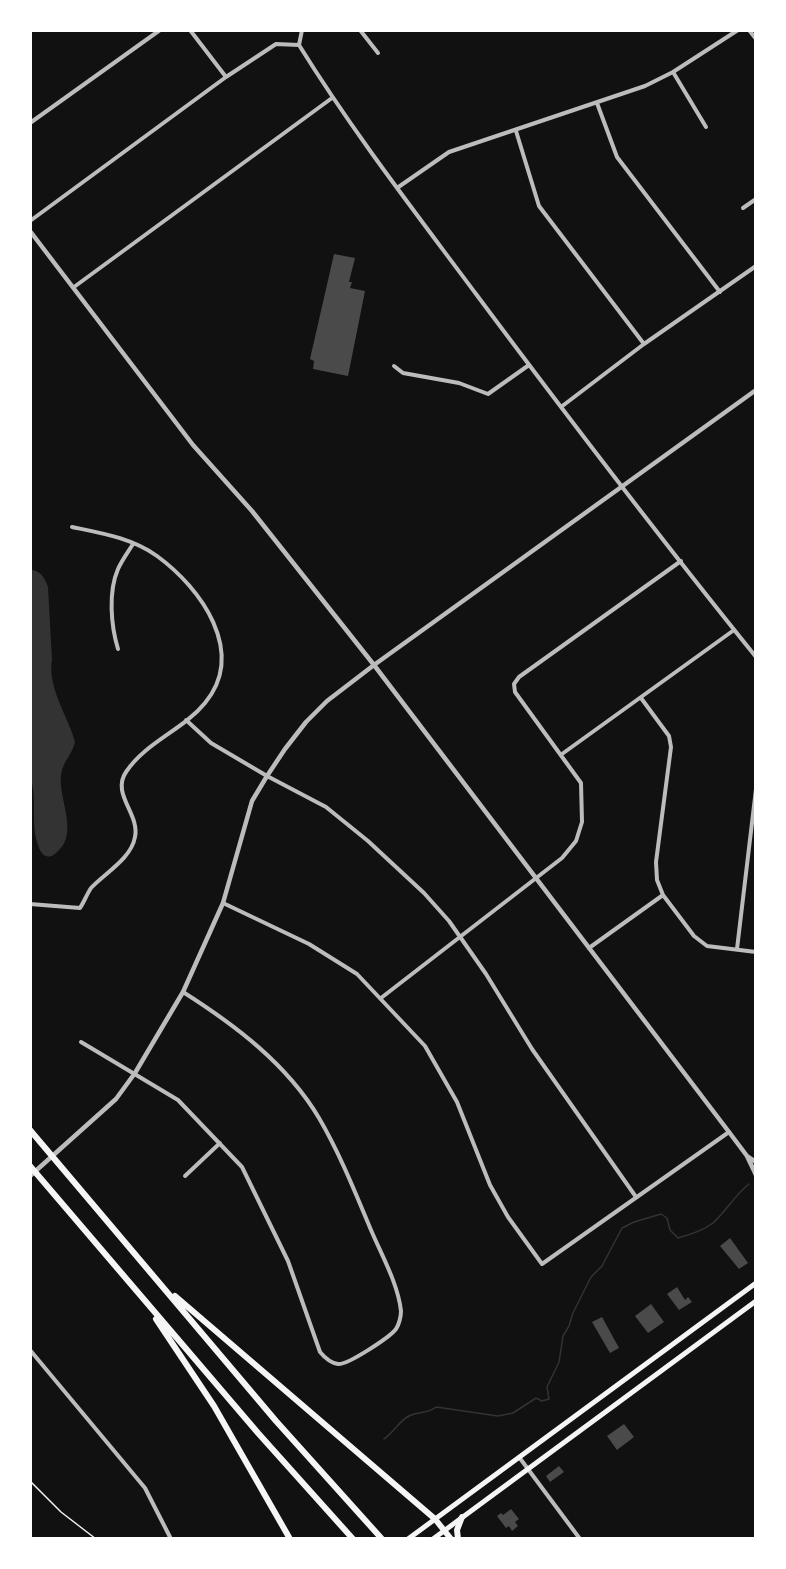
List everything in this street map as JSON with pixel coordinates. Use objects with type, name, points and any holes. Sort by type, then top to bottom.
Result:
[{"type":"highway","points":[[30,1130],[276,1421],[380,1537]]},
{"type":"highway","points":[[30,1166],[148,1306],[353,1539]]},
{"type":"highway","points":[[161,1284],[435,1519],[451,1539]]},
{"type":"highway","points":[[148,1306],[214,1406],[290,1539]]},
{"type":"highway","points":[[458,1539],[457,1530],[462,1517]]},
{"type":"main road","points":[[408,1539],[756,1283]]},
{"type":"main road","points":[[433,1539],[756,1301]]},
{"type":"street","points":[[30,123],[160,30]]},
{"type":"street","points":[[190,30],[226,77]]},
{"type":"street","points":[[302,30],[299,45],[332,98],[397,188],[561,407],[756,657]]},
{"type":"street","points":[[360,30],[378,53]]},
{"type":"street","points":[[397,188],[449,152],[645,87],[673,72],[738,30]]},
{"type":"street","points":[[749,30],[756,39]]},
{"type":"street","points":[[30,221],[226,77],[276,45],[299,45]]},
{"type":"street","points":[[673,72],[706,127]]},
{"type":"street","points":[[74,287],[332,98]]},
{"type":"street","points":[[597,103],[617,157],[720,292]]},
{"type":"street","points":[[516,131],[539,206],[644,344]]},
{"type":"street","points":[[744,208],[756,199]]},
{"type":"street","points":[[30,231],[193,446],[252,511],[374,665],[747,1156],[756,1175]]},
{"type":"street","points":[[561,407],[644,344],[756,266]]},
{"type":"street","points":[[394,366],[403,373],[459,383],[488,394],[529,365]]},
{"type":"street","points":[[30,1176],[116,1099],[135,1073],[183,992],[223,903],[252,801],[285,749],[306,722],[327,701],[374,665],[756,390]]},
{"type":"street","points":[[30,904],[80,908],[90,890],[128,853],[136,837],[134,820],[122,794],[124,774],[140,755],[205,704],[216,686],[222,661],[221,639],[213,620],[194,590],[157,556],[110,535],[72,527]]},
{"type":"street","points":[[118,650],[114,637],[113,593],[118,569],[133,544]]},
{"type":"street","points":[[381,998],[562,858],[576,841],[582,822],[581,783],[515,692],[514,684],[519,677],[681,561]]},
{"type":"street","points":[[562,754],[734,630]]},
{"type":"street","points":[[641,698],[669,736],[671,747],[656,862],[657,880],[663,895],[694,936],[707,946],[756,952]]},
{"type":"street","points":[[186,720],[211,743],[326,807],[368,841],[424,893],[449,921],[486,974],[532,1048],[636,1197]]},
{"type":"street","points":[[737,949],[756,789]]},
{"type":"street","points":[[589,949],[663,895]]},
{"type":"street","points":[[223,903],[309,944],[357,974],[425,1046],[457,1102],[490,1185],[508,1218],[542,1264],[729,1132]]},
{"type":"street","points":[[81,1042],[178,1100],[242,1167],[288,1262],[320,1352],[327,1360],[340,1364],[357,1358],[396,1329],[401,1314],[396,1291],[345,1168],[318,1117],[290,1079],[262,1050],[225,1019],[183,992]]},
{"type":"street","points":[[185,1176],[220,1143]]},
{"type":"street","points":[[747,1156],[756,1162]]},
{"type":"street","points":[[30,1350],[145,1488],[171,1539]]},
{"type":"street","points":[[519,1457],[580,1539]]},
{"type":"path","points":[[30,1481],[62,1512],[96,1539]]},
{"type":"shaded area","points":[[30,571],[41,574],[48,587],[52,681],[75,742],[61,775],[67,835],[64,844],[50,856],[41,852],[38,847],[34,820],[34,793],[30,776]]},
{"type":"building","points":[[334,254],[355,258],[349,282],[352,282],[350,288],[365,291],[348,376],[313,369],[314,361],[310,359]]},
{"type":"building","points":[[730,1238],[748,1263],[739,1269],[720,1246]]},
{"type":"building","points":[[677,1287],[685,1300],[688,1297],[692,1302],[679,1310],[667,1294]]},
{"type":"building","points":[[651,1304],[664,1322],[648,1333],[635,1316]]},
{"type":"building","points":[[602,1317],[619,1348],[610,1353],[592,1322]]},
{"type":"building","points":[[624,1424],[634,1437],[617,1450],[607,1436]]},
{"type":"building","points":[[559,1466],[564,1472],[550,1482],[546,1476]]},
{"type":"building","points":[[511,1509],[519,1519],[515,1522],[518,1526],[512,1531],[509,1526],[506,1528],[497,1516]]},
{"type":"waterway","points":[[384,1439],[405,1418],[436,1407],[498,1416],[513,1413],[536,1398],[542,1401],[549,1399],[547,1387],[559,1362],[563,1336],[591,1277],[602,1266],[622,1228],[661,1214],[667,1218],[670,1230],[678,1238],[692,1234],[713,1223],[749,1184]]}]
